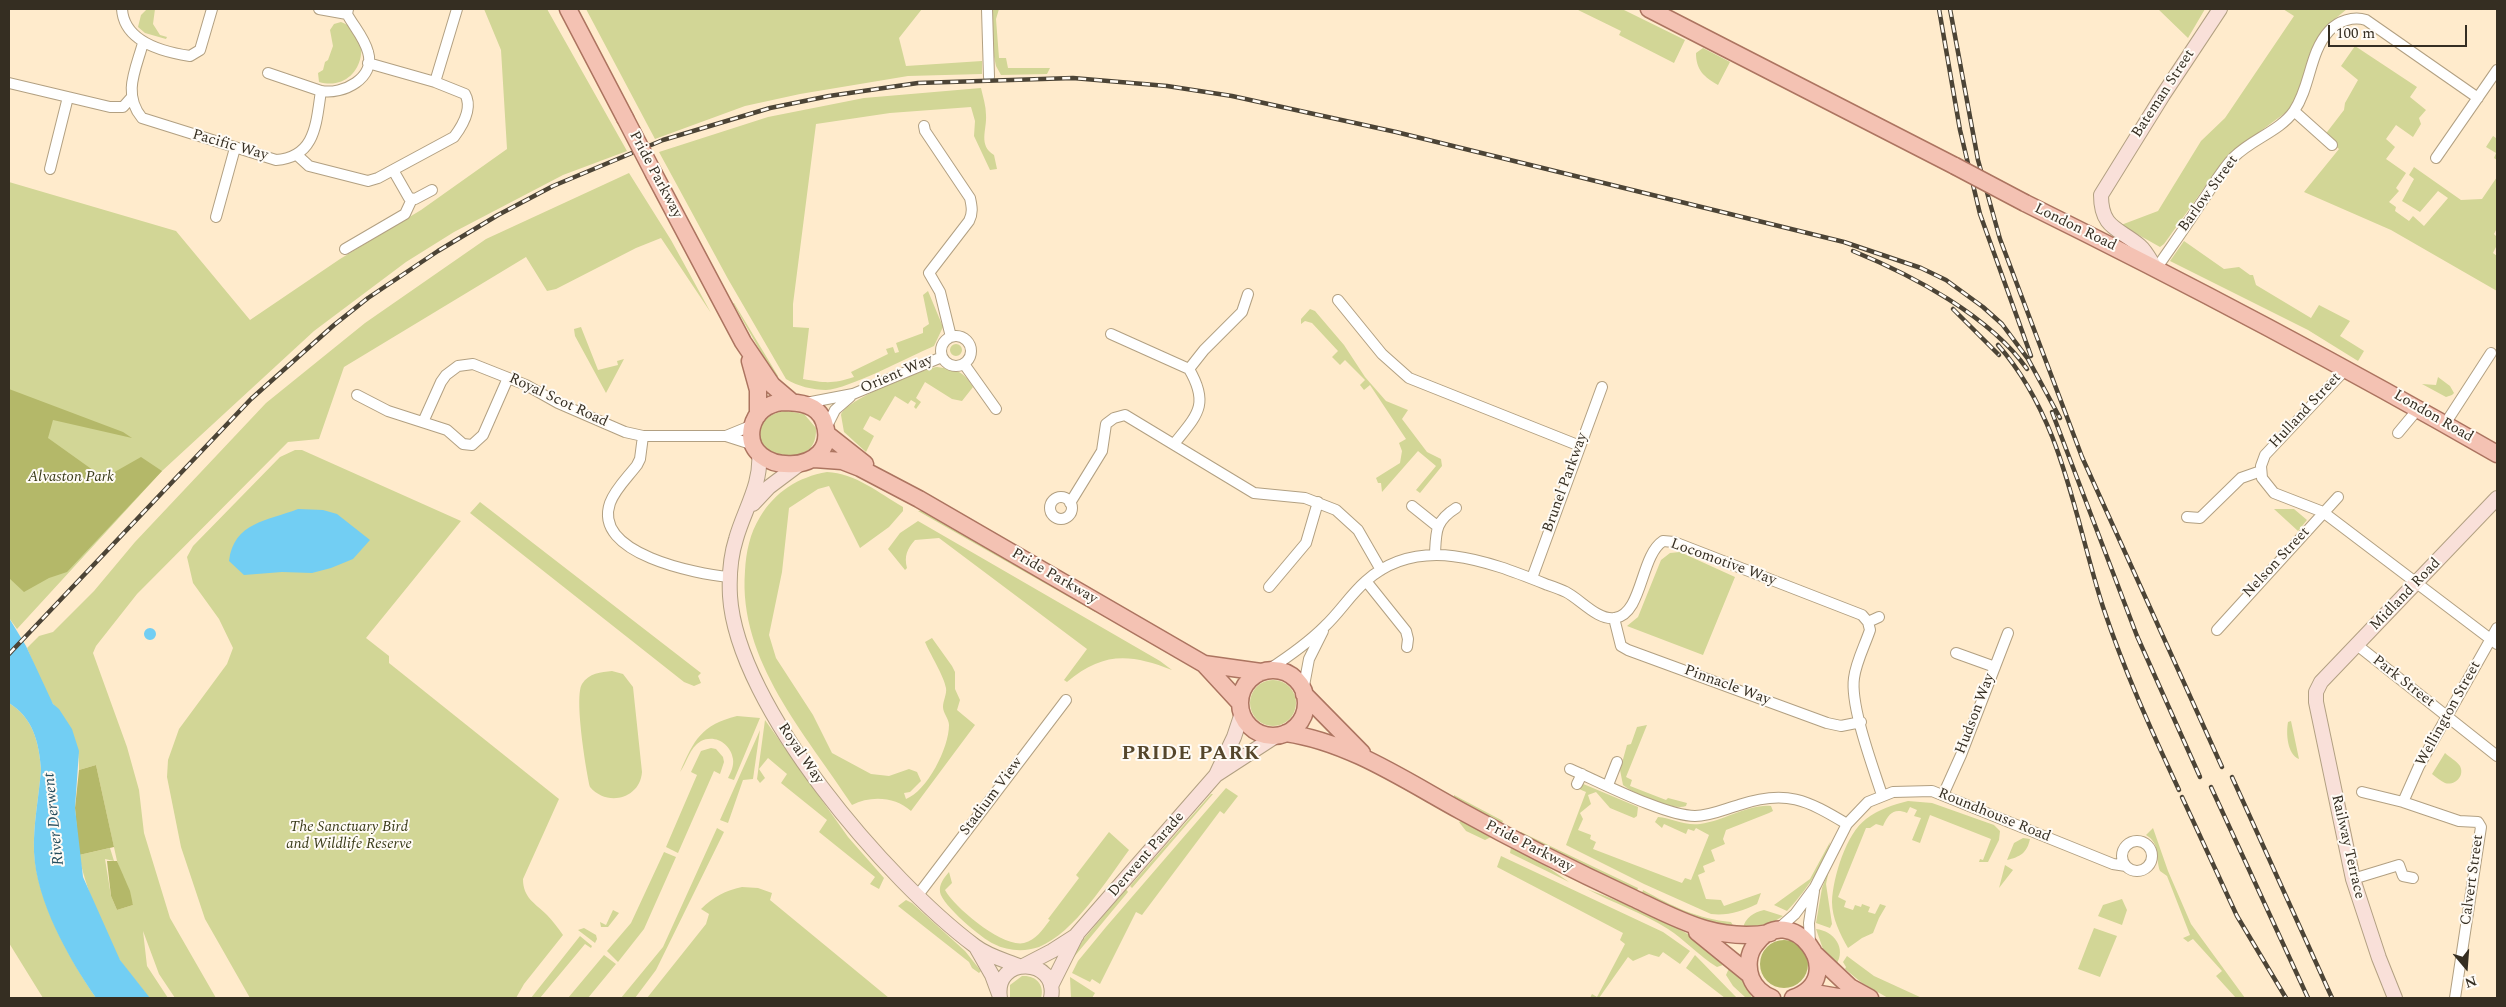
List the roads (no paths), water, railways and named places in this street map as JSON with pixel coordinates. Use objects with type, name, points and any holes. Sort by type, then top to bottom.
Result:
[{"type":"main road","name":"Pride Parkway","points":[[568,9],[744,342],[772,385],[797,403]]},
{"type":"main road","name":"London Road","points":[[1649,9],[2347,368],[2497,454]]},
{"type":"main road","name":"Pride Parkway","points":[[744,342],[757,385],[755,420]]},
{"type":"main road","points":[[797,403],[820,414],[826,432],[825,444],[808,461],[773,462],[757,449],[755,420],[769,405],[797,403]]},
{"type":"main road","name":"Pride Parkway","points":[[826,432],[904,491]]},
{"type":"main road","name":"Pride Parkway","points":[[808,461],[842,461],[904,491],[1204,664],[1241,708]]},
{"type":"main road","name":"Pride Parkway","points":[[1204,664],[1264,671]]},
{"type":"main road","points":[[1264,671],[1280,671],[1290,675],[1303,693],[1305,709],[1301,719],[1281,735],[1255,730],[1247,723],[1241,708],[1246,685],[1264,671]]},
{"type":"main road","name":"Pride Parkway","points":[[1303,693],[1373,763]]},
{"type":"main road","name":"Pride Parkway","points":[[1281,735],[1322,740],[1373,763],[1513,839],[1687,924],[1737,936],[1773,932]]},
{"type":"main road","name":"Pride Parkway","points":[[1687,924],[1754,986],[1772,998]]},
{"type":"main road","points":[[1754,986],[1748,964],[1752,950],[1759,940],[1773,932],[1796,933],[1850,987],[1870,998]]},
{"type":"main road","points":[[1797,996],[1815,979],[1817,967],[1813,950]]},
{"type":"main road","points":[[1797,996],[1815,993],[1844,998]]},
{"type":"street","points":[[122,9],[124,19],[143,43],[186,55],[199,52],[212,9]]},
{"type":"street","points":[[268,73],[322,91],[334,92],[350,87],[362,77],[368,63],[368,52],[362,35],[348,11],[320,9]]},
{"type":"street","points":[[435,82],[457,9]]},
{"type":"street","points":[[987,9],[989,76]]},
{"type":"street","name":"Bateman Street","points":[[2156,269],[2142,247],[2114,229],[2105,218],[2101,196],[2220,9]]},
{"type":"street","name":"Barlow Street","points":[[2156,269],[2234,157],[2256,139],[2284,122],[2294,111],[2304,94],[2320,44],[2329,30],[2340,22],[2357,17],[2366,20],[2478,98]]},
{"type":"street","points":[[9,83],[110,107],[123,107],[131,98],[130,85],[143,43]]},
{"type":"street","points":[[322,91],[310,142],[305,150],[297,155],[309,166],[368,181],[393,170],[454,137],[468,108],[468,100],[465,94],[457,89],[368,63]]},
{"type":"street","points":[[2436,158],[2497,70]]},
{"type":"street","points":[[50,169],[68,97]]},
{"type":"street","name":"Pacific Way","points":[[131,98],[135,110],[142,118],[276,160],[288,159],[297,155]]},
{"type":"street","points":[[2294,111],[2332,145]]},
{"type":"street","points":[[924,126],[925,131],[970,198],[972,208],[972,215],[969,221],[929,273],[940,292],[951,337],[962,337],[971,346],[971,356],[964,364],[996,409]]},
{"type":"street","points":[[216,217],[236,148]]},
{"type":"street","points":[[393,170],[406,194],[412,199]]},
{"type":"street","points":[[345,249],[405,214],[412,199],[432,190]]},
{"type":"street","points":[[1189,369],[1204,350],[1242,312],[1248,294]]},
{"type":"street","points":[[1338,300],[1382,354],[1410,378],[1580,446]]},
{"type":"street","points":[[1111,334],[1189,369],[1198,387],[1200,406],[1196,416],[1174,444]]},
{"type":"street","name":"Orient Way","points":[[951,337],[942,345],[942,356],[951,366],[964,364]]},
{"type":"street","points":[[2445,424],[2491,353]]},
{"type":"street","name":"Orient Way","points":[[797,403],[853,394],[942,356]]},
{"type":"street","name":"Royal Scot Road","points":[[424,422],[441,382],[458,366],[479,364],[616,428],[643,436],[726,436],[757,449]]},
{"type":"street","name":"Hulland Street","points":[[2261,471],[2265,455],[2347,368]]},
{"type":"street","points":[[357,396],[388,411],[447,430],[463,444],[476,443],[483,435],[508,378]]},
{"type":"street","name":"Brunel Parkway","points":[[1532,578],[1602,387]]},
{"type":"street","name":"Orient Way","points":[[826,432],[835,410],[853,394]]},
{"type":"street","points":[[2398,433],[2418,408]]},
{"type":"street","points":[[1070,503],[1102,451],[1106,424],[1121,415],[1130,417],[1254,494],[1318,502],[1336,510],[1352,523],[1381,570]]},
{"type":"street","name":"Royal Scot Road","points":[[726,436],[755,420]]},
{"type":"street","points":[[643,436],[637,466],[610,503],[609,517],[612,528],[625,542],[660,562],[696,572],[729,577]]},
{"type":"street","name":"Royal Way","points":[[757,449],[760,476],[734,545],[729,577],[732,612],[741,647],[778,720],[809,769],[842,814],[876,853],[918,895],[975,947],[992,956],[1041,971],[1053,993]]},
{"type":"street","name":"Royal Way","points":[[746,512],[769,487],[808,461]]},
{"type":"street","points":[[2187,517],[2200,518],[2241,478],[2261,471],[2262,478],[2274,493],[2323,512],[2494,641]]},
{"type":"street","name":"Nelson Street","points":[[2217,630],[2338,497]]},
{"type":"street","name":"Midland Road","points":[[2316,692],[2321,682],[2497,498]]},
{"type":"street","points":[[1269,587],[1306,543],[1318,502]]},
{"type":"street","points":[[1412,506],[1437,526]]},
{"type":"street","points":[[1435,554],[1437,526],[1447,513],[1456,508]]},
{"type":"street","name":"Locomotive Way","points":[[1614,618],[1624,614],[1633,603],[1654,547],[1662,541],[1674,542],[1862,615],[1868,622]]},
{"type":"street","points":[[1264,671],[1300,648],[1326,625],[1366,581],[1381,570],[1403,560],[1435,554],[1467,557],[1532,578],[1567,592],[1605,617],[1614,618]]},
{"type":"street","points":[[1366,581],[1406,631],[1408,639],[1407,648]]},
{"type":"street","points":[[1880,617],[1868,622],[1870,630],[1854,677],[1861,722],[1882,795]]},
{"type":"street","name":"Pinnacle Way","points":[[1614,618],[1621,646],[1628,650],[1827,723],[1841,726],[1861,722]]},
{"type":"street","points":[[1303,693],[1310,659],[1326,625]]},
{"type":"street","name":"Wellington Street","points":[[2403,802],[2419,766],[2494,641],[2497,628]]},
{"type":"street","name":"Hudson Way","points":[[1943,795],[2008,633]]},
{"type":"street","name":"Park Street","points":[[2357,645],[2497,756]]},
{"type":"street","points":[[1956,653],[1995,666]]},
{"type":"street","name":"Railway Terrace","points":[[2316,692],[2316,702],[2353,878],[2379,958],[2395,998]]},
{"type":"street","name":"Stadium View","points":[[918,895],[1066,700]]},
{"type":"street","name":"Derwent Parade","points":[[999,997],[1004,976],[1052,951],[1077,934],[1216,775],[1234,737],[1241,708]]},
{"type":"street","name":"Derwent Parade","points":[[1216,775],[1281,735]]},
{"type":"street","points":[[1608,785],[1617,762]]},
{"type":"street","points":[[1570,769],[1682,814],[1695,816],[1722,811],[1766,797],[1796,798],[1816,805],[1847,824]]},
{"type":"street","points":[[1577,784],[1582,774]]},
{"type":"street","name":"Roundhouse Road","points":[[1773,932],[1795,914],[1815,887],[1847,824],[1868,802],[1882,795],[1918,790],[1943,795],[2101,859],[2126,866]]},
{"type":"street","points":[[2362,792],[2403,802]]},
{"type":"street","name":"Calvert Street","points":[[2403,802],[2459,820],[2478,822],[2481,834],[2455,998]]},
{"type":"street","points":[[2101,859],[2120,853],[2126,846],[2134,842],[2143,842],[2149,847],[2152,856],[2150,864],[2144,869],[2134,871],[2126,866],[2122,855],[2126,846]]},
{"type":"street","points":[[2353,878],[2399,865],[2403,876],[2414,878]]},
{"type":"street","name":"Roundhouse Road","points":[[1813,950],[1809,922],[1815,887]]},
{"type":"street","name":"Derwent Parade","points":[[1053,993],[1077,934]]},
{"type":"street","name":"Royal Way","points":[[975,947],[992,975],[999,997]]},
{"type":"water","points":[[298,509],[323,510],[337,514],[370,540],[353,559],[312,573],[282,572],[244,575],[229,561],[232,548],[245,531],[264,520]]},
{"type":"water","name":"River Derwent","points":[[9,618],[26,646],[53,704],[59,709],[72,729],[79,751],[75,808],[83,877],[120,960],[150,998],[96,998],[65,948],[47,909],[36,871],[34,852],[35,821],[41,769],[39,749],[29,723],[9,703]]},
{"type":"water","points":[[148,628],[152,628],[156,634],[152,640],[148,640],[144,636],[144,632]]},
{"type":"railway","points":[[1939,9],[1960,130],[1980,214],[2031,356]]},
{"type":"railway","points":[[1950,9],[1978,160],[2000,239],[2082,457],[2222,767]]},
{"type":"railway","points":[[9,654],[251,399],[334,325],[368,298],[438,251],[498,215],[553,186],[663,140],[770,108],[829,96],[918,83],[1073,78],[1167,86],[1232,96],[1396,132],[1844,242],[1921,268],[1946,280],[1983,307],[2002,324],[2028,359],[2060,418]]},
{"type":"railway","points":[[1853,251],[1900,272],[1948,299],[1992,332],[2027,369]]},
{"type":"railway","points":[[1953,309],[1999,355]]},
{"type":"railway","points":[[1998,345],[2020,374],[2038,404],[2052,437],[2064,470],[2111,630],[2138,700],[2179,790]]},
{"type":"railway","points":[[2052,412],[2137,636],[2200,777]]},
{"type":"railway","points":[[2232,777],[2332,998]]},
{"type":"railway","points":[[2211,787],[2308,998]]},
{"type":"railway","points":[[2182,797],[2237,916],[2286,998]]},
{"type":"district","name":"PRIDE PARK","points":[[1191,755]]},
{"type":"park label","name":"Alvaston Park","points":[[71,478]]},
{"type":"park label","name":"The Sanctuary Bird and Wildlife Reserve","points":[[349,836]]}]
